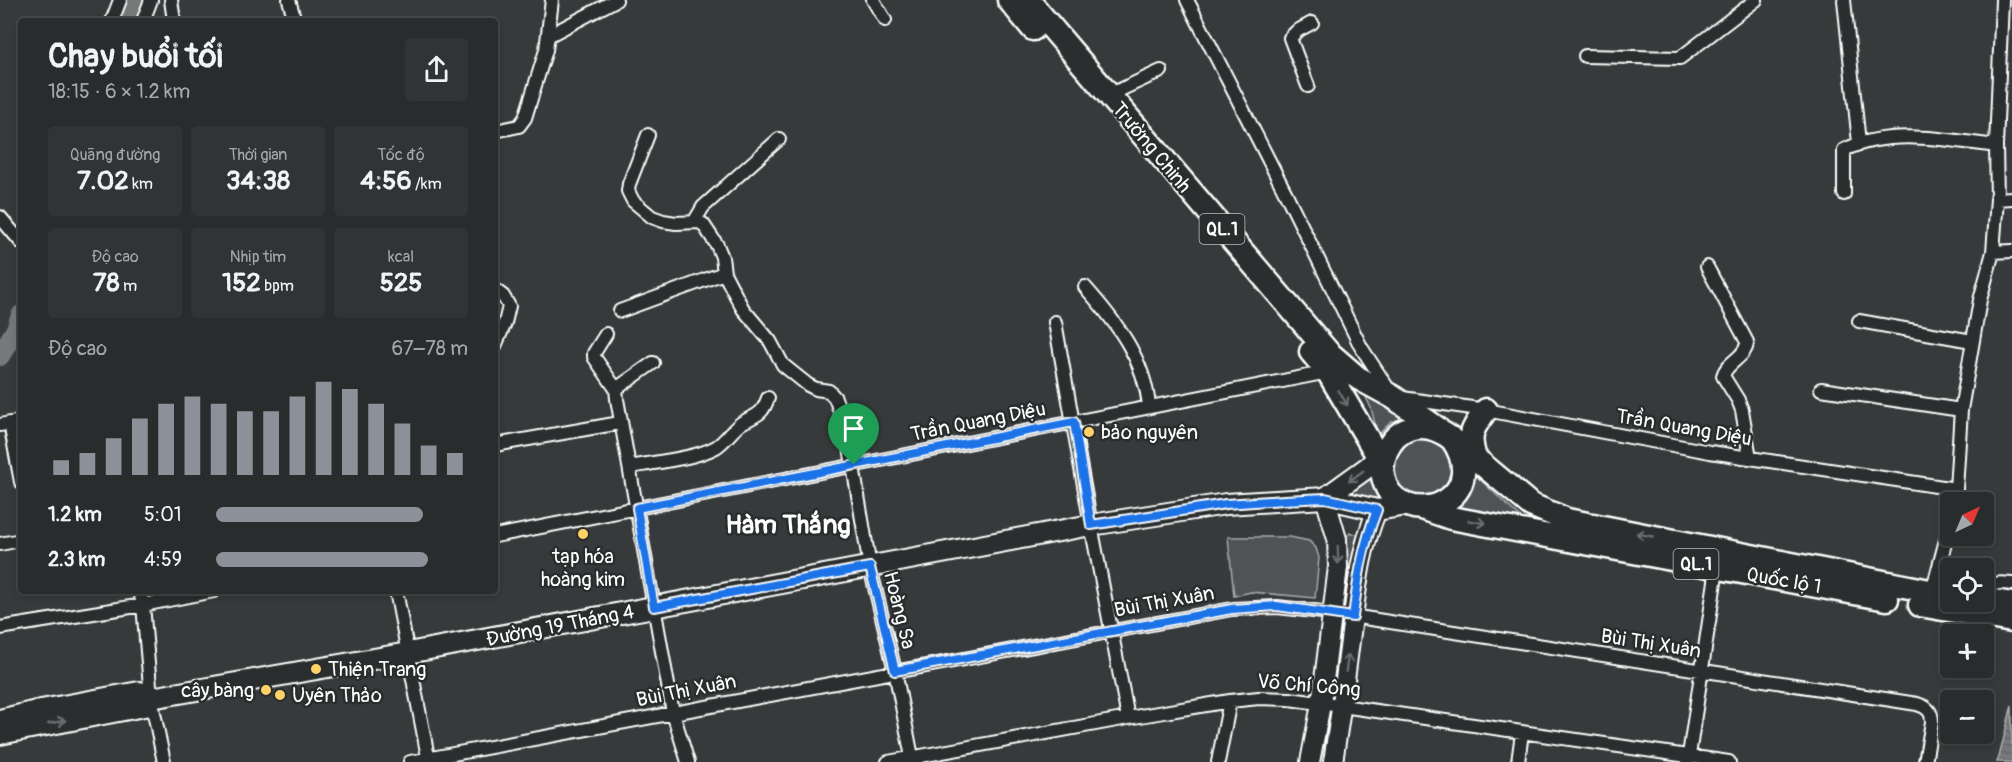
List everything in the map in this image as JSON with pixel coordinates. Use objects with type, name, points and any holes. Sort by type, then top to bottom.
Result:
[{"type":"highway","name":"Trường Chinh","points":[[1009,0],[1328,372],[1382,457]]},
{"type":"highway","name":"Trường Chinh","points":[[1029,0],[1317,340],[1358,378],[1393,397],[1447,434]]},
{"type":"highway","points":[[1474,456],[1470,441],[1475,424],[1486,410]]},
{"type":"highway","points":[[1382,457],[1397,436],[1414,427],[1428,426],[1447,434],[1460,450],[1464,464],[1463,478],[1457,491],[1447,501],[1435,507],[1414,507]]},
{"type":"highway","name":"Quốc lộ 1","points":[[1447,434],[1531,505],[1568,520],[1940,593]]},
{"type":"highway","name":"QL.1","points":[[1382,457],[1383,476],[1388,488],[1396,498],[1414,507]]},
{"type":"highway","name":"Quốc lộ 1","points":[[1414,507],[1451,518],[1717,568],[1940,601]]},
{"type":"highway","name":"QL.1","points":[[1994,606],[2012,604]]},
{"type":"highway","name":"QL.1","points":[[1990,612],[2012,621]]},
{"type":"main road","points":[[1310,762],[1321,704],[1338,567],[1337,539],[1325,498],[1382,457]]},
{"type":"main road","name":"Đường 19 Tháng 4","points":[[0,720],[139,692],[151,698],[408,653],[1091,525],[1226,504],[1325,498],[1377,510],[1414,507]]},
{"type":"main road","points":[[1333,762],[1360,562],[1366,537],[1377,510]]},
{"type":"main road","name":"Đường 19 Tháng 4","points":[[0,734],[144,706],[151,698]]},
{"type":"street","points":[[113,18],[120,0]]},
{"type":"street","points":[[143,18],[151,0]]},
{"type":"street","points":[[171,0],[174,18]]},
{"type":"street","points":[[289,0],[294,18]]},
{"type":"street","points":[[498,130],[519,126],[525,118],[546,50],[552,0]]},
{"type":"street","points":[[548,36],[615,0]]},
{"type":"street","points":[[873,0],[885,20]]},
{"type":"street","points":[[1187,0],[1360,347],[1393,397]]},
{"type":"street","points":[[1584,56],[1680,58],[1756,0]]},
{"type":"street","points":[[1844,0],[1859,143]]},
{"type":"street","points":[[1956,492],[1961,410],[1980,300],[1993,252],[1997,199],[1996,146],[2002,0]]},
{"type":"street","points":[[1308,86],[1290,39],[1297,31],[1312,23]]},
{"type":"street","points":[[1109,95],[1161,71]]},
{"type":"street","points":[[620,311],[724,273],[722,256],[714,238],[703,224],[663,221],[652,217],[633,201],[628,191],[628,184],[648,135]]},
{"type":"street","points":[[1844,194],[1844,150],[1859,143],[1903,138],[1938,139],[1996,146]]},
{"type":"street","points":[[694,222],[703,207],[779,139]]},
{"type":"street","points":[[1997,199],[2012,198]]},
{"type":"street","points":[[0,216],[18,238]]},
{"type":"street","points":[[1993,252],[2012,251]]},
{"type":"street","points":[[1707,267],[1747,342],[1747,347],[1726,368],[1723,376],[1742,410],[1750,458]]},
{"type":"street","name":"Hoàng Sa","points":[[724,273],[743,309],[770,341],[783,365],[808,385],[833,394],[847,430],[870,567],[915,759]]},
{"type":"street","points":[[1085,287],[1108,314],[1135,355],[1148,391],[1149,407]]},
{"type":"street","points":[[498,292],[509,306],[498,339]]},
{"type":"street","points":[[1859,321],[1972,341]]},
{"type":"street","points":[[1055,322],[1128,718]]},
{"type":"street","points":[[606,334],[594,353],[594,357],[616,389],[620,423],[630,467],[673,713],[688,762]]},
{"type":"street","points":[[616,389],[653,363]]},
{"type":"street","name":"Trần Quang Diệu","points":[[498,535],[1328,372]]},
{"type":"street","points":[[1821,389],[1961,410]]},
{"type":"street","name":"Trần Quang Diệu","points":[[1393,397],[1486,410],[1710,452],[1956,489]]},
{"type":"street","points":[[630,467],[701,453],[717,446],[740,425],[764,410],[768,398]]},
{"type":"street","points":[[10,423],[18,466]]},
{"type":"street","points":[[498,444],[620,423]]},
{"type":"street","points":[[0,544],[18,541]]},
{"type":"street","points":[[1688,758],[1717,568]]},
{"type":"street","points":[[1994,583],[2012,584]]},
{"type":"street","points":[[141,594],[151,698],[164,762]]},
{"type":"street","points":[[0,628],[199,594]]},
{"type":"street","points":[[397,594],[429,760]]},
{"type":"street","name":"Bùi Thị Xuân","points":[[410,762],[1112,630],[1232,609],[1277,606],[1917,704],[1929,710],[1932,715],[1925,762]]},
{"type":"street","name":"Võ Chí Công","points":[[888,762],[915,759],[1128,718],[1259,698],[1289,699],[1342,706],[1688,758],[1729,762]]},
{"type":"street","points":[[1218,762],[1230,701]]},
{"type":"street","points":[[1518,762],[1521,733]]},
{"type":"shaded area","points":[[1364,393],[1404,417],[1390,423],[1378,435],[1371,408]]},
{"type":"shaded area","points":[[1427,437],[1443,446],[1449,456],[1452,466],[1447,484],[1440,492],[1430,497],[1409,497],[1394,484],[1394,450],[1411,438]]},
{"type":"shaded area","points":[[1472,472],[1522,519],[1457,509],[1466,496]]},
{"type":"shaded area","points":[[1372,473],[1383,499],[1346,495]]},
{"type":"shaded area","points":[[1350,533],[1357,534],[1359,537],[1347,594],[1342,594],[1347,536]]},
{"type":"shaded area","points":[[1228,537],[1290,537],[1309,541],[1316,548],[1319,558],[1315,598],[1251,592],[1234,596]]},
{"type":"shaded area","points":[[2012,705],[2012,762],[1997,762],[1999,757]]},
{"type":"waterway","points":[[131,18],[138,0]]},
{"type":"waterway","points":[[0,356],[18,323]]},
{"type":"place","name":"bảo nguyên","points":[[1089,432]]},
{"type":"place","name":"tạp hóa hoàng kim","points":[[583,534]]},
{"type":"place","name":"Thiện Trang","points":[[316,669]]},
{"type":"place","name":"cây bàng","points":[[266,690]]},
{"type":"place","name":"Uyên Thảo","points":[[280,695]]},
{"type":"district","name":"Hàm Thắng","points":[[788,524]]},
{"type":"route","points":[[1074,422],[1091,525],[1226,504],[1284,500],[1325,498],[1377,510],[1366,537],[1360,562],[1353,617],[1277,606],[1232,609],[895,671],[870,567],[654,607],[637,508],[854,465],[1074,422]]}]
